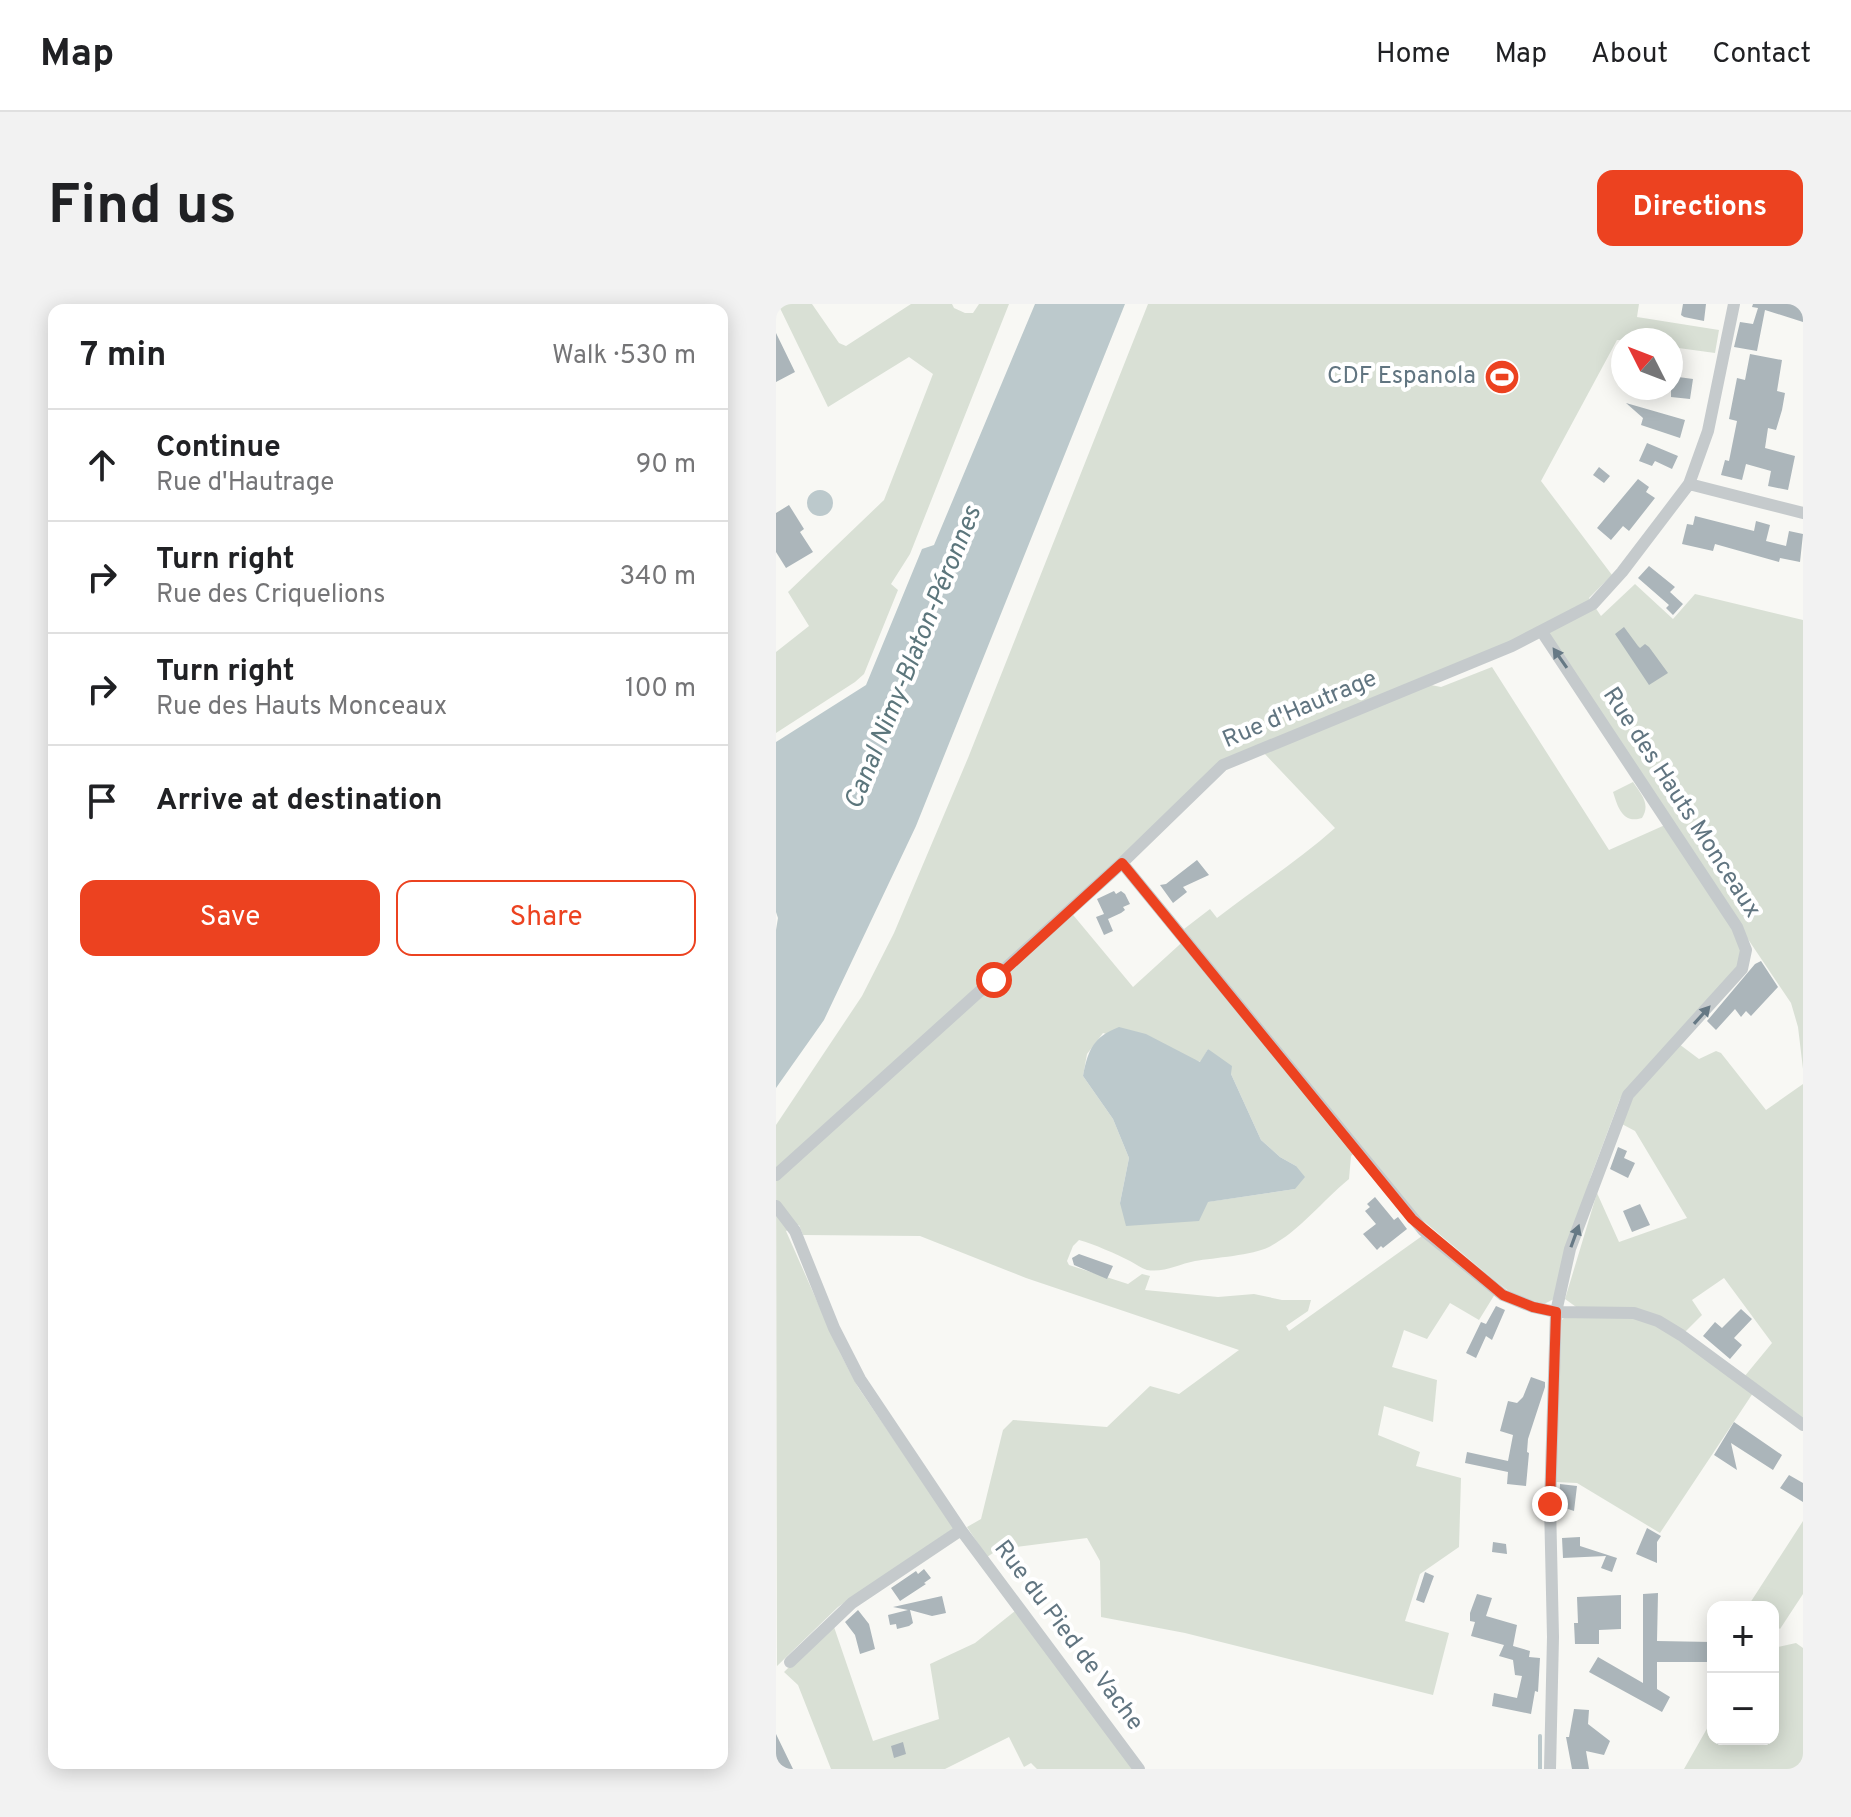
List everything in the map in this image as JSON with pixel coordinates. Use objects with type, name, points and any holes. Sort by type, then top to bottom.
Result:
[{"type":"street","name":"Rue d'Hautrage","points":[[776,1175],[1122,863],[1223,765],[1542,632],[1593,604],[1622,572],[1689,484],[1708,431],[1734,304]]},
{"type":"street","points":[[1689,484],[1803,513]]},
{"type":"street","name":"Rue des Hauts Monceaux","points":[[1542,632],[1737,927],[1746,950],[1742,969],[1625,1102],[1570,1249],[1556,1312],[1550,1504],[1553,1637],[1550,1769]]},
{"type":"street","points":[[1122,863],[1412,1219],[1503,1295],[1556,1312],[1634,1313],[1658,1321],[1693,1343],[1803,1425]]},
{"type":"street","name":"Rue du Pied de Vache","points":[[776,1206],[795,1231],[834,1328],[860,1379],[961,1530],[1139,1769]]},
{"type":"street","name":"Rue du Pied de Vache","points":[[790,1662],[852,1603],[961,1530]]},
{"type":"shaded area","points":[[778,304],[812,304],[839,343],[846,346],[911,304],[952,304],[965,313],[973,313],[979,304],[1009,304],[910,554],[891,584],[898,590],[864,674],[776,733],[776,652],[809,626],[788,592],[884,500],[933,374],[909,357],[828,407]]},
{"type":"shaded area","points":[[1148,304],[1639,304],[1637,317],[1719,330],[1715,353],[1683,349],[1683,328],[1611,328],[1611,351],[1541,481],[1612,575],[1589,598],[1601,616],[1635,584],[1673,619],[1695,594],[1803,620],[1803,1069],[1798,1027],[1791,1003],[1542,633],[1233,759],[1069,910],[1133,987],[1189,936],[1184,929],[1210,909],[1217,918],[1335,828],[1263,752],[1431,685],[1441,687],[1492,667],[1609,850],[1665,825],[1732,927],[1743,951],[1738,967],[1620,1099],[1591,1176],[1554,1299],[1544,1304],[1514,1295],[1494,1280],[1415,1214],[1360,1148],[1351,1156],[1349,1179],[1291,1233],[1262,1250],[1153,1271],[1079,1240],[1067,1261],[1069,1265],[1128,1284],[1142,1274],[1150,1276],[1145,1290],[1218,1297],[1254,1294],[1282,1300],[1311,1300],[1308,1311],[1286,1326],[1289,1331],[1422,1236],[1495,1294],[1479,1320],[1450,1303],[1427,1339],[1404,1330],[1392,1367],[1437,1380],[1433,1422],[1384,1406],[1378,1435],[1420,1452],[1416,1466],[1461,1478],[1459,1547],[1420,1574],[1405,1621],[1449,1633],[1433,1695],[1185,1633],[1101,1617],[1100,1561],[1087,1538],[999,1549],[987,1557],[967,1527],[981,1519],[1003,1430],[1013,1420],[1107,1427],[1150,1386],[1179,1394],[1239,1350],[1026,1278],[920,1236],[803,1235],[799,1225],[786,1231],[839,1351],[858,1387],[954,1528],[838,1607],[777,1666],[776,1125],[862,996],[894,933],[968,758]],"holes":[[[1103,1033],[1201,1062],[1208,1049],[1231,1074],[1261,1140],[1296,1166],[1295,1189],[1207,1202],[1120,1203],[1129,1158],[1113,1119],[1083,1076],[1087,1054]]]},
{"type":"shaded area","points":[[1633,782],[1646,808],[1642,818],[1630,819],[1622,813],[1613,792]]},
{"type":"shaded area","points":[[1679,1044],[1699,1059],[1716,1051],[1721,1053],[1766,1110],[1803,1084],[1803,1419],[1744,1377],[1772,1343],[1724,1278],[1692,1300],[1702,1315],[1684,1333],[1659,1318],[1579,1309],[1565,1299],[1597,1193],[1619,1242],[1687,1218],[1635,1131],[1620,1123],[1627,1105]]},
{"type":"shaded area","points":[[1633,1315],[1678,1336],[1753,1393],[1660,1533],[1577,1483],[1555,1482],[1562,1320],[1566,1316]]},
{"type":"shaded area","points":[[1803,1521],[1803,1594],[1780,1629],[1779,1601],[1751,1601]]},
{"type":"shaded area","points":[[1015,1611],[1134,1769],[1037,1769],[1031,1763],[1024,1767],[1009,1737],[945,1769],[831,1769],[798,1685],[784,1672],[833,1624],[873,1741],[939,1719],[930,1664],[975,1643]]},
{"type":"shaded area","points":[[1796,1643],[1803,1648],[1803,1769],[1684,1769],[1707,1729],[1707,1745],[1779,1745],[1779,1647]]},
{"type":"water","name":"Canal Nimy-Blaton-Péronnes","points":[[1035,304],[1125,304],[916,826],[824,1020],[776,1088],[776,742],[866,685],[922,549],[934,545]]},
{"type":"water","points":[[820,490],[829,494],[833,503],[829,512],[820,516],[811,512],[807,503],[811,494]]},
{"type":"water","points":[[1119,1027],[1146,1034],[1200,1062],[1208,1049],[1232,1066],[1231,1074],[1261,1140],[1296,1166],[1305,1177],[1295,1189],[1208,1202],[1199,1221],[1126,1226],[1120,1203],[1129,1158],[1113,1119],[1083,1076],[1093,1046],[1103,1035]]},
{"type":"building","points":[[1683,304],[1706,304],[1704,321],[1681,315]]},
{"type":"building","points":[[1753,304],[1803,304],[1803,322],[1765,310],[1757,351],[1734,347],[1740,322],[1753,324],[1758,308],[1752,307]]},
{"type":"building","points":[[776,333],[795,372],[776,382]]},
{"type":"building","points":[[1750,354],[1782,360],[1777,391],[1785,393],[1782,410],[1776,430],[1768,428],[1765,448],[1795,456],[1788,490],[1768,486],[1771,471],[1746,464],[1742,480],[1721,475],[1725,460],[1729,461],[1737,421],[1729,419],[1737,378],[1745,380]]},
{"type":"building","points":[[1683,378],[1693,379],[1690,399],[1683,398]]},
{"type":"building","points":[[1626,403],[1685,420],[1680,438],[1641,425],[1643,418]]},
{"type":"building","points":[[1647,443],[1678,456],[1672,469],[1655,461],[1652,466],[1639,461]]},
{"type":"building","points":[[1599,467],[1610,476],[1604,483],[1593,475]]},
{"type":"building","points":[[1638,479],[1649,487],[1646,492],[1655,498],[1629,531],[1623,526],[1611,540],[1597,528]]},
{"type":"building","points":[[789,505],[804,529],[800,532],[813,552],[786,568],[776,552],[776,513]]},
{"type":"building","points":[[1695,516],[1754,531],[1756,521],[1770,525],[1766,541],[1786,546],[1789,531],[1803,534],[1800,562],[1780,558],[1779,562],[1715,544],[1713,551],[1682,544],[1687,524],[1693,525]]},
{"type":"building","points":[[1649,566],[1675,587],[1670,592],[1683,604],[1673,615],[1666,608],[1669,605],[1638,578]]},
{"type":"building","points":[[1624,627],[1640,648],[1645,644],[1649,647],[1668,673],[1649,685],[1615,634]]},
{"type":"building","points":[[1197,860],[1209,875],[1183,887],[1187,892],[1173,903],[1160,885],[1166,884]]},
{"type":"building","points":[[1114,891],[1125,894],[1130,904],[1108,919],[1113,931],[1104,935],[1096,917],[1104,914],[1097,899]]},
{"type":"building","points":[[1761,961],[1778,987],[1751,1016],[1746,1011],[1741,1017],[1735,1009],[1716,1030],[1707,1021],[1755,964]]},
{"type":"building","points":[[1618,1147],[1627,1151],[1624,1158],[1635,1163],[1628,1178],[1610,1169]]},
{"type":"building","points":[[1375,1197],[1394,1220],[1398,1217],[1407,1229],[1377,1250],[1363,1234],[1376,1224],[1365,1211],[1370,1207],[1367,1204]]},
{"type":"building","points":[[1640,1204],[1650,1225],[1632,1232],[1623,1211]]},
{"type":"building","points":[[1079,1254],[1113,1266],[1107,1279],[1074,1265],[1072,1258]]},
{"type":"building","points":[[1496,1306],[1505,1310],[1492,1340],[1486,1336],[1476,1358],[1466,1353],[1481,1322],[1486,1324]]},
{"type":"building","points":[[1741,1309],[1752,1319],[1734,1338],[1742,1345],[1730,1359],[1703,1336],[1715,1322],[1722,1328]]},
{"type":"building","points":[[1531,1377],[1545,1382],[1545,1387],[1528,1439],[1526,1486],[1507,1484],[1508,1472],[1465,1463],[1467,1452],[1508,1461],[1513,1435],[1500,1431],[1508,1401],[1517,1403],[1523,1397]]},
{"type":"building","points":[[1734,1422],[1782,1455],[1773,1470],[1731,1443],[1737,1470],[1714,1455]]},
{"type":"building","points":[[1789,1475],[1803,1483],[1803,1502],[1780,1488]]},
{"type":"building","points":[[1560,1484],[1577,1486],[1574,1511],[1559,1506]]},
{"type":"building","points":[[1647,1528],[1661,1536],[1657,1542],[1657,1563],[1636,1554]]},
{"type":"building","points":[[1580,1537],[1580,1546],[1617,1558],[1612,1572],[1601,1568],[1606,1556],[1563,1558],[1562,1538]]},
{"type":"building","points":[[1493,1542],[1506,1544],[1507,1554],[1492,1552]]},
{"type":"building","points":[[924,1569],[931,1578],[900,1601],[891,1588]]},
{"type":"building","points":[[1425,1572],[1434,1576],[1424,1603],[1416,1600]]},
{"type":"building","points":[[1658,1593],[1657,1641],[1707,1642],[1707,1662],[1657,1662],[1657,1689],[1670,1697],[1662,1712],[1589,1672],[1598,1657],[1643,1683],[1643,1594]]},
{"type":"building","points":[[1477,1594],[1492,1598],[1486,1616],[1517,1625],[1513,1646],[1530,1651],[1529,1657],[1540,1658],[1538,1692],[1535,1691],[1531,1714],[1492,1706],[1494,1693],[1517,1698],[1522,1676],[1515,1675],[1513,1660],[1499,1656],[1504,1645],[1471,1636],[1475,1622],[1470,1621],[1470,1613]]},
{"type":"building","points":[[1621,1595],[1621,1629],[1599,1630],[1599,1644],[1575,1644],[1577,1597]]},
{"type":"building","points":[[942,1596],[946,1613],[932,1616],[910,1610],[913,1623],[909,1626],[897,1629],[896,1624],[890,1625],[888,1615],[908,1610],[893,1607]]},
{"type":"building","points":[[858,1610],[869,1624],[875,1649],[860,1654],[855,1635],[845,1622]]},
{"type":"building","points":[[1574,1709],[1589,1710],[1588,1724],[1610,1741],[1604,1755],[1586,1751],[1589,1769],[1572,1769],[1566,1737],[1569,1737]]},
{"type":"building","points":[[776,1734],[793,1769],[776,1769]]},
{"type":"building","points":[[903,1742],[906,1754],[894,1758],[891,1746]]},
{"type":"waterway","points":[[1540,1736],[1540,1769]]},
{"type":"place","name":"CDF Espanola","points":[[1502,377]]},
{"type":"route","points":[[994,980],[1122,863],[1412,1219],[1503,1295],[1556,1312],[1550,1504]]}]
